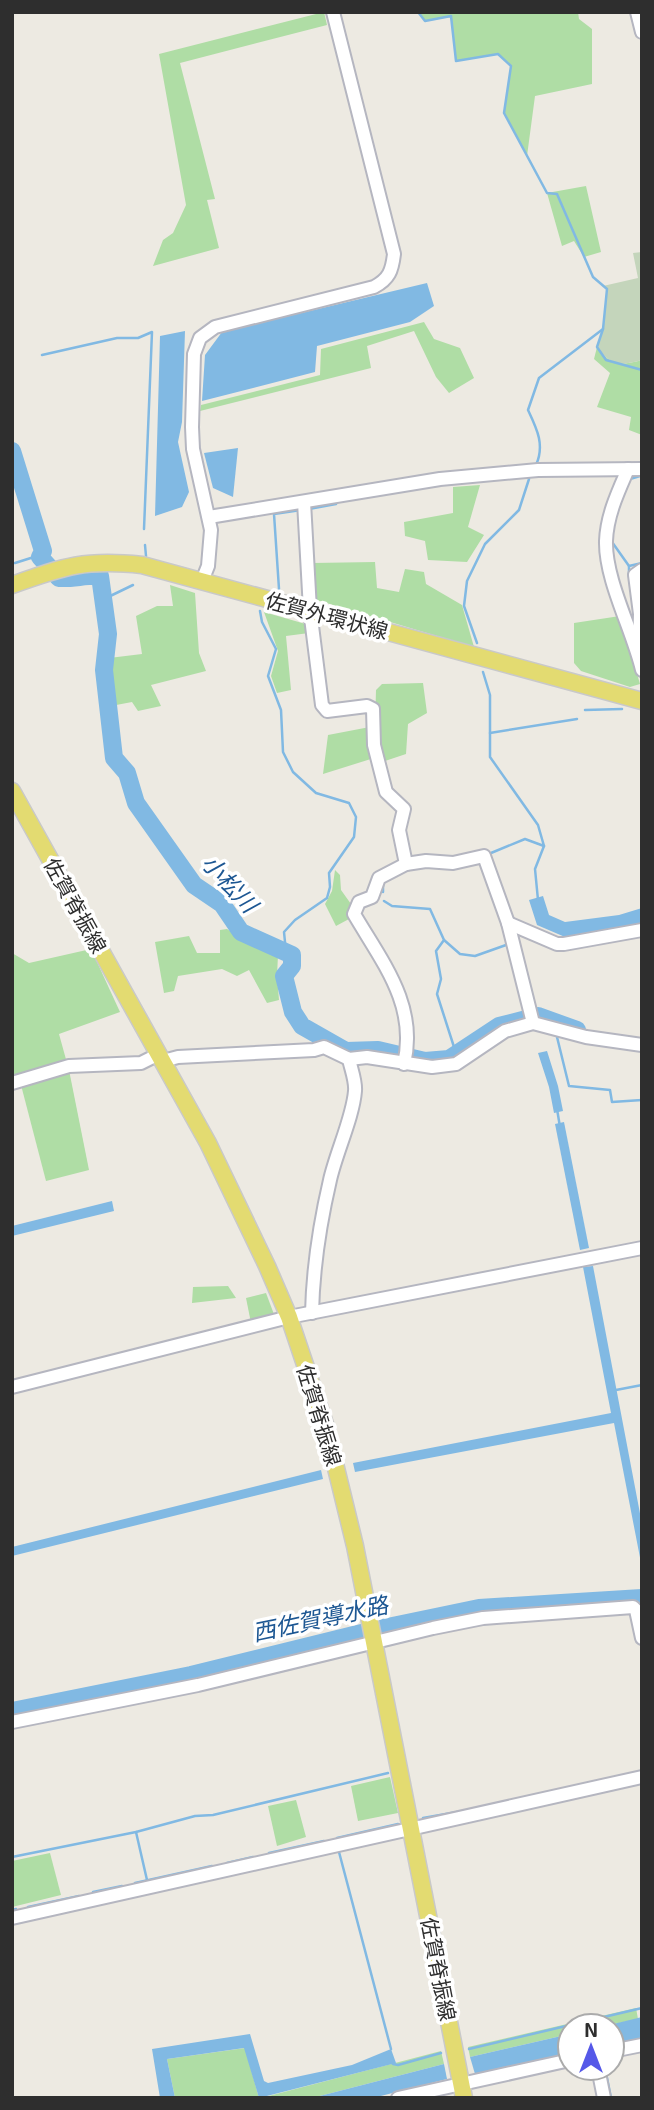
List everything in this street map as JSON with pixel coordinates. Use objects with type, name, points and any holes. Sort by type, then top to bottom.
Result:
[{"type":"main road","name":"佐賀外環状線","points":[[12,585],[60,568],[90,562],[124,563],[159,569],[642,701]]},
{"type":"main road","name":"佐賀脊振線","points":[[12,791],[161,1057],[236,1199],[289,1317],[338,1470],[463,2090]]},
{"type":"street","points":[[202,581],[211,546],[209,517],[193,449],[194,354],[200,338],[215,327],[374,288],[387,280],[393,266],[394,254],[333,12]]},
{"type":"street","points":[[637,12],[642,32]]},
{"type":"street","points":[[628,469],[610,510],[606,542],[612,576],[642,670]]},
{"type":"street","points":[[209,517],[440,479],[538,470],[642,469]]},
{"type":"street","points":[[304,502],[310,610],[322,705],[327,711],[367,706],[373,709],[374,745],[386,792],[404,809],[399,830],[407,864]]},
{"type":"street","points":[[638,653],[640,614],[635,575],[642,570]]},
{"type":"street","points":[[404,1064],[408,1047],[407,1020],[400,996],[389,972],[354,914],[359,902],[372,897],[379,878],[407,864],[426,861],[453,863],[484,856],[508,923],[533,1023]]},
{"type":"street","points":[[508,923],[557,944],[642,930]]},
{"type":"street","points":[[12,1083],[69,1066],[141,1063],[161,1057],[314,1050],[324,1047],[349,1059],[367,1057],[432,1067],[456,1064],[505,1031],[533,1023],[586,1037],[642,1045]]},
{"type":"street","points":[[312,1313],[320,1224],[355,1090],[349,1059]]},
{"type":"street","points":[[12,1387],[289,1317],[642,1248]]},
{"type":"street","points":[[12,1723],[198,1685],[482,1618],[627,1606],[636,1610],[642,1638]]},
{"type":"street","points":[[12,1918],[642,1777]]},
{"type":"street","points":[[398,2098],[463,2090],[556,2064]]},
{"type":"green space","points":[[324,12],[327,25],[180,63],[215,199],[207,200],[219,248],[153,266],[163,240],[173,233],[186,205],[159,54]]},
{"type":"green space","points":[[419,12],[578,12],[579,19],[592,29],[592,84],[535,96],[527,156],[504,113],[511,66],[498,54],[456,61],[451,17],[425,21]]},
{"type":"green space","points":[[586,186],[601,252],[584,257],[574,241],[562,246],[547,193]]},
{"type":"green space","points":[[642,252],[642,360],[617,363],[607,358],[597,347],[603,329],[607,289],[603,286],[638,278],[633,253]]},
{"type":"green space","points":[[424,322],[434,339],[460,348],[474,378],[449,393],[436,377],[414,331],[367,346],[371,368],[200,411],[201,405],[320,375],[321,349]]},
{"type":"green space","points":[[597,347],[616,363],[642,360],[642,435],[629,430],[631,417],[597,407],[610,373],[594,359]]},
{"type":"green space","points":[[480,485],[468,527],[484,535],[467,562],[428,560],[425,541],[405,536],[404,522],[453,513],[453,487]]},
{"type":"green space","points":[[375,562],[377,588],[399,592],[405,569],[424,572],[426,584],[462,605],[474,647],[313,599],[312,563]]},
{"type":"green space","points":[[170,585],[195,593],[199,653],[206,671],[151,685],[161,706],[138,711],[132,702],[111,706],[109,658],[142,654],[136,616],[157,606],[173,606]]},
{"type":"green space","points":[[264,612],[309,625],[309,633],[286,636],[291,690],[277,693],[271,676],[278,651]]},
{"type":"green space","points":[[620,616],[640,684],[630,687],[581,671],[574,663],[574,623]]},
{"type":"green space","points":[[423,683],[427,713],[408,724],[406,754],[382,762],[374,758],[323,774],[328,735],[375,726],[376,690],[382,684]]},
{"type":"green space","points":[[335,870],[340,875],[341,890],[351,904],[349,919],[336,926],[325,904],[332,891]]},
{"type":"green space","points":[[227,929],[252,946],[278,955],[279,1000],[267,1003],[249,970],[237,976],[222,969],[178,976],[174,991],[164,993],[155,942],[189,936],[197,953],[220,953],[220,930]]},
{"type":"green space","points":[[91,949],[120,1012],[59,1034],[67,1063],[12,1078],[12,953],[29,963]]},
{"type":"green space","points":[[69,1070],[89,1170],[46,1181],[21,1085]]},
{"type":"green space","points":[[228,1286],[236,1298],[192,1303],[193,1287]]},
{"type":"green space","points":[[266,1293],[275,1317],[251,1323],[246,1298]]},
{"type":"green space","points":[[390,1777],[398,1813],[358,1821],[351,1786]]},
{"type":"green space","points":[[296,1800],[306,1837],[277,1846],[268,1806]]},
{"type":"green space","points":[[50,1853],[61,1895],[12,1907],[12,1861]]},
{"type":"green space","points":[[636,2008],[638,2019],[626,2022],[626,2012],[619,2012]]},
{"type":"green space","points":[[556,2027],[556,2037],[470,2057],[468,2047]]},
{"type":"green space","points":[[245,2048],[259,2098],[175,2098],[167,2059]]},
{"type":"green space","points":[[441,2051],[444,2064],[312,2098],[261,2098]]},
{"type":"water","points":[[427,283],[434,306],[410,322],[317,346],[315,372],[202,401],[205,355],[222,332]]},
{"type":"water","points":[[185,331],[182,422],[178,442],[189,492],[182,507],[155,516],[160,336]]},
{"type":"water","points":[[238,448],[233,497],[213,488],[204,453]]},
{"type":"water","points":[[543,896],[549,915],[565,922],[619,915],[642,908],[642,923],[619,930],[565,937],[537,925],[529,900]]},
{"type":"water","points":[[547,1051],[563,1111],[554,1113],[538,1053]]},
{"type":"water","points":[[564,1122],[589,1248],[580,1250],[555,1124]]},
{"type":"water","points":[[112,1201],[114,1211],[12,1236],[12,1226]]},
{"type":"water","points":[[593,1266],[642,1524],[642,1568],[614,1423],[355,1472],[353,1463],[611,1413],[583,1267]]},
{"type":"water","points":[[321,1470],[323,1479],[12,1556],[12,1547]]},
{"type":"water","points":[[642,2017],[642,2038],[626,2042],[626,2021]]},
{"type":"water","points":[[250,2034],[264,2081],[268,2083],[352,2065],[391,2049],[396,2063],[259,2098],[244,2048],[167,2059],[175,2098],[160,2098],[152,2049]]},
{"type":"water","points":[[556,2037],[556,2057],[475,2074],[470,2057]]},
{"type":"water","points":[[444,2064],[447,2079],[373,2098],[312,2098]]},
{"type":"waterway","points":[[418,12],[425,21],[451,16],[456,61],[498,54],[511,66],[504,113],[547,193],[557,194],[593,277],[607,289],[603,329],[539,378],[528,410],[540,444],[536,465]]},
{"type":"waterway","points":[[603,329],[597,347],[606,360],[642,370]]},
{"type":"waterway","points":[[42,355],[117,338],[138,338],[152,332],[144,529]]},
{"type":"waterway","name":"小松川","points":[[12,451],[43,551],[40,557],[59,578],[100,576],[108,634],[104,670],[114,758],[127,773],[136,803],[194,885],[222,904],[241,932],[292,955],[292,966],[284,976],[293,1012],[302,1026],[346,1051],[378,1050],[425,1061],[449,1059],[499,1026],[538,1016],[577,1030]]},
{"type":"waterway","points":[[630,479],[640,476]]},
{"type":"waterway","points":[[477,643],[464,606],[467,581],[485,544],[519,510],[529,479]]},
{"type":"waterway","points":[[309,509],[336,504]]},
{"type":"waterway","points":[[279,589],[274,514],[301,510]]},
{"type":"waterway","points":[[612,542],[629,566]]},
{"type":"waterway","points":[[145,545],[146,556]]},
{"type":"waterway","points":[[15,563],[40,557]]},
{"type":"waterway","points":[[629,577],[629,566],[642,563]]},
{"type":"waterway","points":[[104,599],[133,585]]},
{"type":"waterway","points":[[260,611],[262,622],[276,649],[268,676],[281,710],[283,752],[293,772],[316,793],[349,803],[356,817],[354,837],[329,873],[330,887],[327,898],[295,920],[284,932],[286,952]]},
{"type":"waterway","points":[[483,672],[490,695],[490,757],[538,825],[544,846],[535,869],[538,900]]},
{"type":"waterway","points":[[585,710],[622,709]]},
{"type":"waterway","points":[[490,733],[577,719]]},
{"type":"waterway","points":[[491,853],[525,839],[544,846]]},
{"type":"waterway","points":[[383,882],[383,892]]},
{"type":"waterway","points":[[384,901],[392,906],[430,909],[444,940],[436,951],[441,979],[437,994],[454,1047],[459,1054]]},
{"type":"waterway","points":[[444,940],[460,954],[475,956],[506,945]]},
{"type":"waterway","points":[[557,1037],[569,1086],[610,1090],[612,1102],[642,1100]]},
{"type":"waterway","points":[[557,1109],[560,1127]]},
{"type":"waterway","points":[[616,1390],[642,1385]]},
{"type":"waterway","name":"西佐賀導水路","points":[[12,1711],[191,1675],[378,1629],[479,1608],[642,1598]]},
{"type":"waterway","points":[[12,1857],[136,1832],[195,1816],[213,1815],[388,1773]]},
{"type":"waterway","points":[[423,1818],[457,1812]]},
{"type":"waterway","points":[[337,1838],[398,1824]]},
{"type":"waterway","points":[[136,1832],[147,1880]]},
{"type":"waterway","points":[[269,1853],[324,1841]]},
{"type":"waterway","points":[[339,1852],[391,2049]]},
{"type":"waterway","points":[[227,1863],[253,1857]]},
{"type":"waterway","points":[[135,1883],[212,1866]]},
{"type":"waterway","points":[[93,1892],[122,1886]]},
{"type":"waterway","points":[[28,1907],[79,1896]]},
{"type":"waterway","points":[[12,1910],[16,1909]]},
{"type":"waterway","points":[[469,2049],[642,2008]]},
{"type":"waterway","points":[[393,2064],[441,2053]]},
{"type":"waterway","points":[[608,2082],[611,2098]]}]
